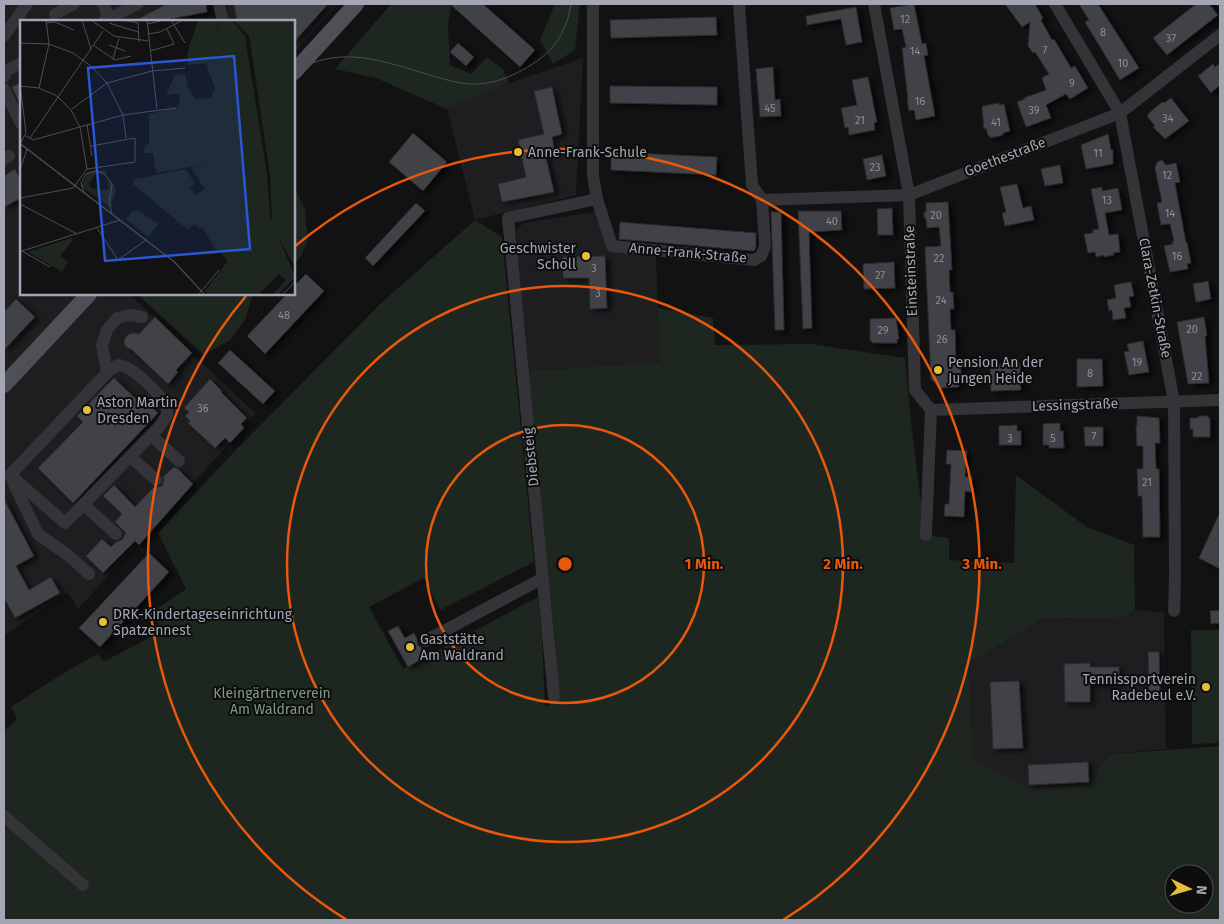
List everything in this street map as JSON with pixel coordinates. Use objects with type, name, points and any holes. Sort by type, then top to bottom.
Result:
[{"type":"main road","points":[[295,71],[356,4]]},
{"type":"main road","points":[[4,385],[88,295]]},
{"type":"street","points":[[4,36],[27,4]]},
{"type":"street","points":[[55,14],[74,4]]},
{"type":"street","points":[[103,4],[106,20],[138,4]]},
{"type":"street","points":[[219,4],[223,20]]},
{"type":"street","name":"Anne-Frank-Straße","points":[[594,4],[593,176],[597,199],[612,246],[754,260],[761,256],[765,246],[762,200]]},
{"type":"street","points":[[739,4],[752,185],[762,200]]},
{"type":"street","name":"Einsteinstraße","points":[[874,4],[909,194],[915,390],[930,410]]},
{"type":"street","name":"Clara-Zetkin-Straße","points":[[1054,4],[1120,113],[1174,402],[1174,611]]},
{"type":"street","name":"Goethestraße","points":[[762,200],[909,194],[1120,113],[1220,35]]},
{"type":"street","points":[[4,77],[7,70],[20,64]]},
{"type":"street","points":[[4,88],[20,122]]},
{"type":"street","name":"Diebsteig","points":[[554,696],[508,218],[597,199]]},
{"type":"street","points":[[107,373],[102,345],[107,330],[118,318],[130,315],[142,317]]},
{"type":"street","points":[[118,365],[126,366],[140,377],[166,403],[167,415],[151,436],[65,522],[7,473],[107,373],[118,365]]},
{"type":"street","name":"Lessingstraße","points":[[930,410],[1220,400]]},
{"type":"street","points":[[926,535],[930,410]]},
{"type":"street","points":[[151,436],[179,461]]},
{"type":"street","points":[[130,456],[156,480]]},
{"type":"street","points":[[7,473],[38,534],[68,555],[88,574]]},
{"type":"street","points":[[83,504],[116,534]]},
{"type":"street","points":[[425,640],[543,578]]},
{"type":"street","points":[[4,816],[83,885]]},
{"type":"shaded area","points":[[4,4],[165,4],[174,20],[20,20],[20,295],[130,295],[256,414],[78,609],[68,592],[4,636]]},
{"type":"shaded area","points":[[226,4],[338,4],[295,52],[295,20],[229,20]]},
{"type":"shaded area","name":"Anne-Frank-Schule","points":[[583,58],[576,195],[475,220],[447,109],[509,83]]},
{"type":"shaded area","points":[[595,212],[607,249],[656,256],[660,362],[526,371],[516,231],[523,223]]},
{"type":"shaded area","points":[[1135,610],[1164,612],[1166,749],[1112,754],[1082,786],[1030,788],[973,759],[969,663],[1045,618],[1120,619]]},
{"type":"green space","points":[[391,4],[451,4],[448,26],[450,65],[471,74],[487,57],[503,69],[509,83],[447,109],[376,78],[335,69]]},
{"type":"green space","points":[[555,4],[580,4],[575,50],[553,64],[540,40]]},
{"type":"green space","points":[[295,191],[305,209],[308,240],[301,256],[295,264]]},
{"type":"green space","name":"Kleingärtnerverein Am Waldrand","points":[[475,220],[502,237],[534,562],[440,610],[424,578],[369,607],[403,669],[538,597],[545,707],[558,701],[555,640],[526,371],[660,362],[658,308],[713,318],[715,345],[811,344],[905,358],[925,535],[949,538],[949,560],[1014,563],[1016,475],[1087,527],[1134,545],[1135,610],[1120,619],[1045,618],[969,663],[973,759],[1030,788],[1082,786],[1112,754],[1220,746],[1220,920],[4,920],[4,731],[17,719],[11,707],[70,669],[98,654],[105,661],[162,631],[152,612],[186,589],[158,533],[230,456],[379,305]]},
{"type":"green space","points":[[138,295],[253,295],[245,320],[230,340],[204,355]]},
{"type":"green space","name":"Tennissportverein Radebeul e.V.","points":[[1191,630],[1220,630],[1220,743],[1192,744]]},
{"type":"building","points":[[167,4],[206,4],[207,12],[170,20],[136,20]]},
{"type":"building","points":[[234,4],[328,4],[295,41],[295,20],[237,20]]},
{"type":"building","points":[[450,4],[483,4],[535,50],[520,67]]},
{"type":"building","points":[[914,4],[922,44],[926,43],[928,55],[924,56],[935,116],[916,120],[914,110],[909,111],[907,100],[902,48],[906,47],[902,29],[894,30],[890,8]]},
{"type":"building","points":[[1005,4],[1035,4],[1052,40],[1054,39],[1071,68],[1075,66],[1088,88],[1070,99],[1066,94],[1046,105],[1051,118],[1026,127],[1017,102],[1046,90],[1042,78],[1049,74],[1035,52],[1033,53],[1028,46],[1030,22],[1022,27]]},
{"type":"building","points":[[1079,4],[1098,4],[1139,68],[1120,80],[1085,22],[1089,20]]},
{"type":"building","points":[[1196,4],[1209,4],[1218,15],[1167,55],[1153,38]]},
{"type":"building","points":[[856,7],[862,42],[846,45],[841,19],[807,25],[806,16]]},
{"type":"building","points":[[716,17],[717,35],[611,38],[610,20]]},
{"type":"building","points":[[458,43],[474,57],[466,66],[450,52]]},
{"type":"building","points":[[1220,63],[1220,85],[1211,93],[1198,76],[1213,64],[1215,67]]},
{"type":"building","points":[[773,67],[775,100],[780,99],[781,116],[760,117],[756,69]]},
{"type":"building","points":[[868,77],[877,122],[874,123],[875,130],[849,135],[848,127],[845,128],[841,108],[857,105],[852,80]]},
{"type":"building","points":[[20,83],[20,104],[12,87]]},
{"type":"building","points":[[610,86],[717,87],[717,105],[610,103]]},
{"type":"building","points":[[552,87],[562,134],[552,137],[554,147],[544,149],[554,192],[502,202],[498,184],[526,177],[518,140],[544,134],[534,91]]},
{"type":"building","points":[[1171,98],[1189,121],[1165,139],[1153,127],[1155,126],[1147,116],[1162,102],[1164,103]]},
{"type":"building","points":[[999,103],[999,105],[1004,104],[1010,131],[991,138],[988,136],[986,128],[984,129],[982,108],[983,106]]},
{"type":"building","points":[[413,133],[447,162],[423,191],[389,162]]},
{"type":"building","points":[[1108,134],[1111,150],[1113,150],[1113,164],[1086,169],[1081,145]]},
{"type":"building","points":[[611,152],[717,157],[716,175],[611,170]]},
{"type":"building","points":[[882,155],[886,176],[867,180],[863,159]]},
{"type":"building","points":[[1162,160],[1166,165],[1176,163],[1180,182],[1175,183],[1191,263],[1187,264],[1188,269],[1170,272],[1164,246],[1173,244],[1172,242],[1174,241],[1170,224],[1161,225],[1157,203],[1162,202],[1155,168],[1157,162]]},
{"type":"building","points":[[1060,165],[1063,183],[1045,186],[1041,169]]},
{"type":"building","points":[[15,169],[20,179],[20,199],[4,207],[4,176]]},
{"type":"building","points":[[1017,184],[1023,208],[1031,206],[1034,220],[1005,226],[1002,213],[1006,212],[1000,187]]},
{"type":"building","points":[[1102,187],[1102,191],[1118,188],[1122,210],[1105,213],[1109,235],[1118,234],[1120,252],[1113,253],[1114,255],[1096,257],[1095,252],[1088,253],[1084,234],[1093,233],[1093,230],[1099,229],[1091,189]]},
{"type":"building","points":[[948,202],[952,270],[949,270],[950,292],[953,292],[954,309],[950,309],[951,330],[955,330],[956,362],[961,362],[961,378],[958,378],[959,387],[941,388],[931,379],[925,247],[941,246],[939,227],[927,228],[924,213],[926,211],[926,203]]},
{"type":"building","points":[[416,203],[425,211],[373,266],[365,258]]},
{"type":"building","points":[[892,208],[893,235],[878,235],[877,209]]},
{"type":"building","points":[[798,211],[841,211],[842,230],[809,232],[812,328],[803,329]]},
{"type":"building","points":[[771,212],[781,212],[784,330],[775,330]]},
{"type":"building","points":[[620,222],[756,233],[756,247],[754,251],[619,239]]},
{"type":"building","points":[[605,256],[607,308],[590,309],[589,278],[563,278],[563,257]]},
{"type":"building","points":[[894,262],[895,288],[864,289],[863,264]]},
{"type":"building","points":[[306,274],[324,291],[265,354],[247,336],[286,295],[295,295],[295,285]]},
{"type":"building","points":[[1208,281],[1211,299],[1196,302],[1193,284]]},
{"type":"building","points":[[1131,282],[1134,296],[1129,297],[1131,307],[1124,308],[1126,318],[1113,320],[1112,310],[1109,311],[1107,300],[1116,298],[1114,285]]},
{"type":"building","points":[[16,299],[35,317],[4,350],[4,312]]},
{"type":"building","points":[[155,317],[192,353],[176,370],[178,372],[168,384],[131,349],[127,348],[124,343],[125,338],[129,334],[139,334]]},
{"type":"building","points":[[1204,317],[1207,335],[1205,336],[1209,383],[1188,384],[1177,322]]},
{"type":"building","points":[[896,318],[899,339],[897,339],[897,343],[873,343],[870,340],[870,319]]},
{"type":"building","points":[[1143,341],[1149,372],[1129,375],[1124,352],[1129,351],[1127,344]]},
{"type":"building","points":[[230,350],[275,391],[263,404],[218,363]]},
{"type":"building","points":[[1077,359],[1102,359],[1103,386],[1077,387]]},
{"type":"building","points":[[1020,364],[1020,372],[1024,372],[1024,380],[1020,380],[1021,390],[991,391],[990,365]]},
{"type":"building","points":[[114,378],[139,402],[142,398],[158,413],[73,503],[38,468],[83,422],[77,416]]},
{"type":"building","points":[[210,379],[247,418],[241,424],[244,428],[230,443],[225,438],[215,448],[188,423],[190,421],[185,416],[189,412],[184,408]]},
{"type":"building","points":[[1137,416],[1159,418],[1160,443],[1155,443],[1156,469],[1159,469],[1160,537],[1143,537],[1142,496],[1138,496],[1137,469],[1143,469],[1143,446],[1137,446]]},
{"type":"building","points":[[1198,416],[1208,416],[1210,418],[1210,437],[1193,437],[1193,429],[1190,429],[1190,418],[1198,418]]},
{"type":"building","points":[[1060,423],[1060,431],[1063,431],[1064,448],[1049,448],[1049,445],[1043,445],[1043,424]]},
{"type":"building","points":[[1017,425],[1017,431],[1021,431],[1021,445],[999,445],[999,426]]},
{"type":"building","points":[[1084,427],[1103,427],[1103,446],[1085,446]]},
{"type":"building","points":[[947,450],[967,451],[965,477],[972,477],[971,492],[965,491],[964,517],[944,516],[945,504],[949,504],[951,464],[946,464]]},
{"type":"building","points":[[174,467],[193,484],[139,545],[135,541],[103,573],[86,556],[102,539],[111,547],[116,542],[122,540],[126,533],[115,522],[122,514],[103,496],[114,485],[135,507],[153,488],[162,486],[163,477]]},
{"type":"building","points":[[4,499],[34,556],[16,566],[29,590],[51,577],[60,593],[15,618],[4,598]]},
{"type":"building","points":[[1220,512],[1220,569],[1199,558]]},
{"type":"building","points":[[149,553],[169,572],[100,647],[79,628]]},
{"type":"building","points":[[1220,610],[1220,623],[1211,624],[1210,611]]},
{"type":"building","name":"Gaststätte Am Waldrand","points":[[398,626],[405,638],[414,633],[418,645],[427,656],[408,667],[388,631]]},
{"type":"building","points":[[1148,652],[1159,652],[1160,691],[1149,691]]},
{"type":"building","points":[[1090,663],[1090,667],[1119,667],[1119,684],[1090,684],[1090,702],[1065,702],[1064,664]]},
{"type":"building","points":[[1019,681],[1023,748],[993,749],[990,682]]},
{"type":"building","points":[[1088,762],[1089,782],[1029,785],[1028,765]]},
{"type":"tram line","points":[[304,65],[359,4]]},
{"type":"tram line","points":[[295,71],[311,63],[329,58],[346,57],[363,58],[398,65],[461,83],[478,84],[492,82],[519,72],[547,53],[563,31],[571,4]]},
{"type":"tram line","points":[[4,390],[92,295]]},
{"type":"place","name":"Anne-Frank-Schule","points":[[518,152]]},
{"type":"place","name":"Geschwister Scholl","points":[[586,256]]},
{"type":"place","name":"Pension An der Jungen Heide","points":[[938,370]]},
{"type":"place","name":"Aston Martin Dresden","points":[[87,410]]},
{"type":"place","name":"DRK-Kindertageseinrichtung Spatzennest","points":[[103,622]]},
{"type":"place","name":"Gaststätte Am Waldrand","points":[[410,647]]},
{"type":"place","name":"Tennissportverein Radebeul e.V.","points":[[1206,687]]}]
